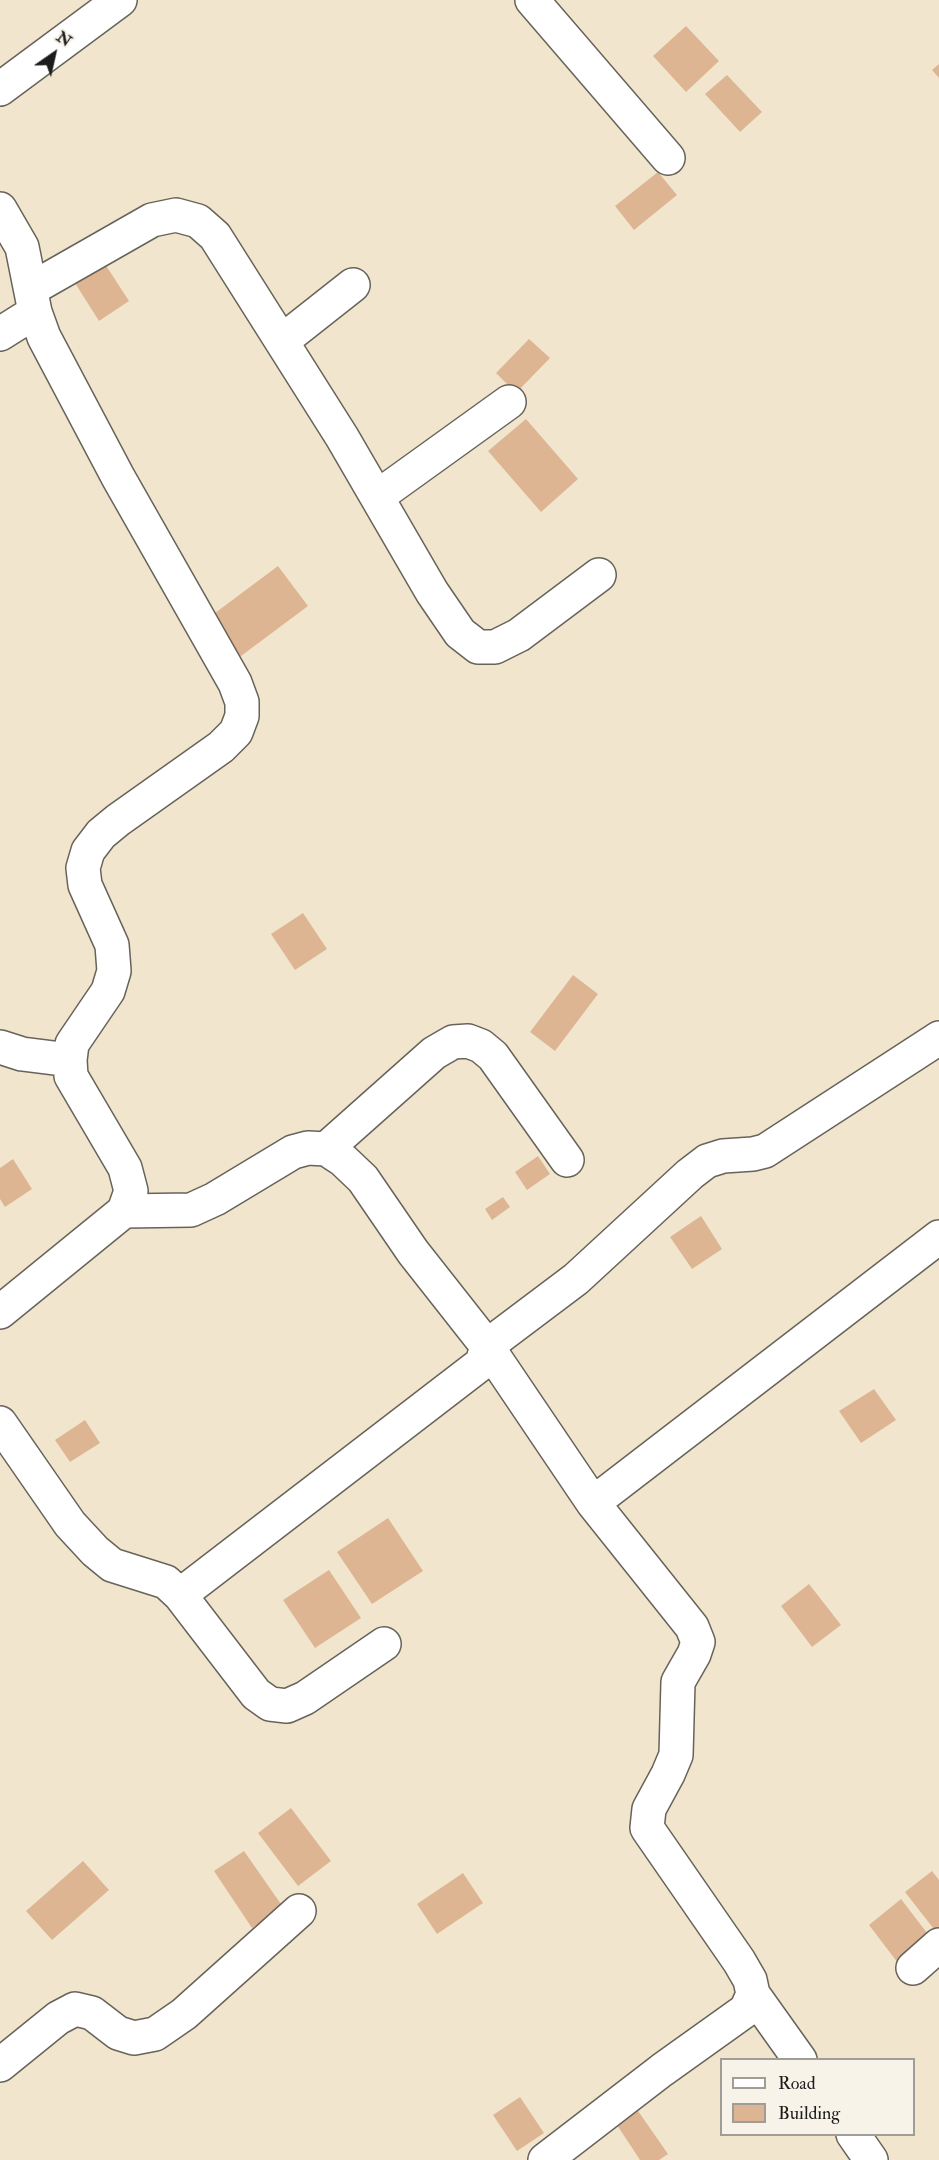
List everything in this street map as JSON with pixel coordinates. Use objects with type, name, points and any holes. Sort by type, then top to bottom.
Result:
[{"type":"street","points":[[0,89],[120,0]]},
{"type":"street","points":[[532,0],[668,158]]},
{"type":"street","points":[[0,208],[22,247],[33,300],[44,337],[113,467],[235,682],[242,702],[242,716],[236,732],[221,747],[118,820],[101,834],[88,851],[83,868],[85,885],[112,945],[114,971],[108,991],[72,1044],[71,1076],[125,1168],[131,1191],[124,1211],[0,1312]]},
{"type":"street","points":[[0,334],[33,300],[152,220],[176,215],[198,221],[215,236],[282,341],[460,633],[478,647],[495,647],[519,635],[599,575]]},
{"type":"street","points":[[282,341],[353,285]]},
{"type":"street","points":[[377,497],[509,402]]},
{"type":"street","points":[[180,1595],[482,1363],[487,1346],[576,1279],[690,1174],[708,1161],[723,1156],[765,1151],[939,1038]]},
{"type":"street","points":[[326,1149],[434,1053],[453,1042],[468,1041],[481,1046],[493,1056],[567,1160]]},
{"type":"street","points":[[0,1047],[22,1054],[70,1060]]},
{"type":"street","points":[[124,1211],[191,1210],[215,1199],[293,1152],[308,1148],[326,1149],[343,1160],[363,1179],[413,1252],[487,1346],[593,1503],[692,1627],[698,1642],[678,1682],[676,1755],[649,1809],[646,1828],[739,1961],[750,1980],[753,1994],[799,2058]]},
{"type":"street","points":[[593,1503],[938,1241]]},
{"type":"street","points":[[0,1423],[70,1524],[95,1551],[112,1564],[166,1582],[180,1595],[256,1694],[270,1704],[287,1706],[305,1698],[384,1644]]},
{"type":"street","points":[[0,2066],[58,2018],[75,2010],[92,2013],[118,2033],[134,2038],[155,2034],[184,2014],[299,1911]]},
{"type":"street","points":[[913,1968],[939,1945]]},
{"type":"street","points":[[545,2160],[662,2070],[746,2010],[753,1994]]},
{"type":"street","points":[[854,2136],[871,2160]]},
{"type":"building","points":[[686,26],[719,61],[686,92],[653,56]]},
{"type":"building","points":[[939,64],[939,78],[932,70]]},
{"type":"building","points":[[727,75],[762,112],[740,132],[705,94]]},
{"type":"building","points":[[658,172],[677,195],[634,230],[615,206]]},
{"type":"building","points":[[105,264],[129,301],[99,321],[75,283]]},
{"type":"building","points":[[529,339],[550,358],[516,393],[496,373]]},
{"type":"building","points":[[526,419],[578,479],[541,512],[488,451]]},
{"type":"building","points":[[278,566],[308,606],[237,659],[207,619]]},
{"type":"building","points":[[303,913],[327,949],[295,970],[271,934]]},
{"type":"building","points":[[573,975],[598,994],[555,1051],[530,1032]]},
{"type":"building","points":[[538,1156],[550,1174],[527,1190],[515,1172]]},
{"type":"building","points":[[13,1159],[32,1189],[5,1207],[0,1199],[0,1168]]},
{"type":"building","points":[[503,1197],[510,1207],[492,1220],[485,1209]]},
{"type":"building","points":[[701,1216],[722,1249],[692,1269],[670,1237]]},
{"type":"building","points":[[874,1389],[896,1420],[861,1443],[839,1411]]},
{"type":"building","points":[[85,1420],[100,1443],[70,1462],[55,1440]]},
{"type":"building","points":[[388,1518],[423,1571],[372,1604],[337,1552]]},
{"type":"building","points":[[329,1570],[361,1618],[315,1648],[283,1600]]},
{"type":"building","points":[[809,1584],[841,1625],[812,1647],[781,1606]]},
{"type":"building","points":[[291,1808],[331,1861],[298,1886],[258,1833]]},
{"type":"building","points":[[244,1851],[283,1907],[252,1928],[214,1871]]},
{"type":"building","points":[[83,1861],[109,1890],[52,1940],[26,1911]]},
{"type":"building","points":[[932,1871],[939,1880],[939,1931],[937,1933],[905,1892]]},
{"type":"building","points":[[463,1873],[483,1903],[437,1934],[417,1904]]},
{"type":"building","points":[[901,1899],[934,1942],[901,1967],[869,1925]]},
{"type":"building","points":[[520,2097],[544,2133],[517,2151],[493,2115]]},
{"type":"building","points":[[636,2108],[668,2154],[659,2160],[640,2160],[615,2122]]}]
